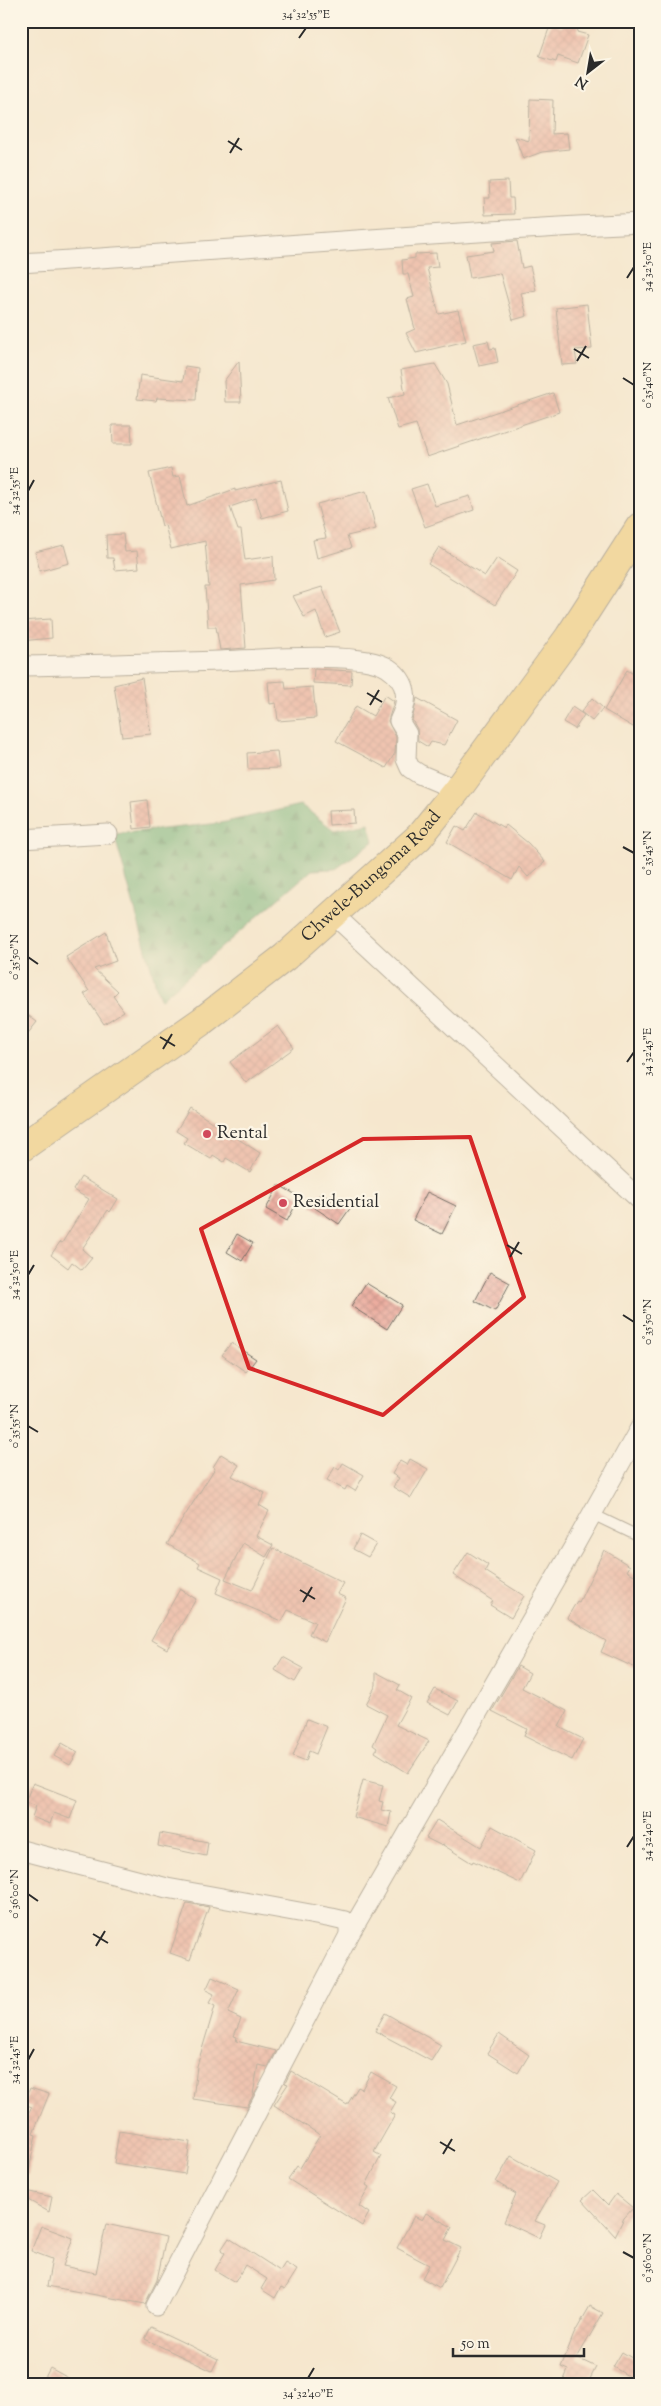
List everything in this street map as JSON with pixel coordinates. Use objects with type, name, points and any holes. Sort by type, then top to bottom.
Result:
[{"type":"main road","name":"Chwele-Bungoma Road","points":[[21,1148],[202,1021],[285,957],[419,837],[457,790],[569,637],[640,527]]},
{"type":"street","points":[[21,263],[190,253],[481,230],[640,223]]},
{"type":"street","points":[[21,666],[311,658],[364,660],[377,663],[389,668],[397,677],[407,695],[406,707],[399,721],[407,734],[406,759],[410,768],[457,790]]},
{"type":"street","points":[[21,839],[108,834]]},
{"type":"street","points":[[334,915],[640,1200]]},
{"type":"street","points":[[156,2306],[349,1936],[640,1428]]},
{"type":"street","points":[[21,1850],[167,1888],[332,1918],[344,1922],[350,1927],[349,1936]]},
{"type":"lane","points":[[592,1514],[640,1537]]},
{"type":"highlighted area","points":[[470,1137],[524,1297],[383,1415],[249,1368],[201,1229],[363,1139]]},
{"type":"green space","points":[[301,805],[334,830],[369,823],[374,841],[336,869],[312,870],[160,1000],[114,834],[221,823]]},
{"type":"building","points":[[564,21],[581,21],[577,32],[588,35],[578,63],[558,56],[556,62],[539,57],[551,23],[562,27]]},
{"type":"building","points":[[530,99],[553,100],[552,134],[567,133],[569,149],[542,152],[523,159],[515,137],[529,141]]},
{"type":"building","points":[[508,181],[509,198],[513,198],[514,214],[485,215],[484,198],[490,198],[489,182]]},
{"type":"building","points":[[517,241],[522,268],[530,266],[536,290],[521,293],[527,316],[513,320],[500,273],[470,278],[466,255],[494,251],[492,243]]},
{"type":"building","points":[[436,253],[438,267],[427,268],[439,314],[458,310],[466,341],[416,353],[406,333],[415,329],[407,299],[414,297],[408,274],[403,274],[402,260],[415,258],[415,254]]},
{"type":"building","points":[[587,304],[592,349],[575,350],[577,364],[562,365],[556,308]]},
{"type":"building","points":[[488,341],[490,349],[495,348],[498,362],[479,366],[473,344]]},
{"type":"building","points":[[239,361],[241,402],[225,402],[224,381]]},
{"type":"building","points":[[435,364],[447,384],[457,425],[553,393],[559,412],[427,457],[416,424],[398,429],[388,398],[405,394],[401,370]]},
{"type":"building","points":[[185,366],[198,368],[196,400],[157,398],[156,401],[137,399],[140,375],[183,381]]},
{"type":"building","points":[[112,425],[131,425],[132,444],[113,444]]},
{"type":"building","points":[[171,468],[173,477],[180,476],[187,506],[235,489],[235,491],[281,480],[288,511],[262,518],[256,498],[230,507],[238,530],[241,530],[245,560],[273,556],[274,580],[241,585],[246,648],[220,650],[216,627],[208,627],[205,587],[209,587],[205,541],[171,549],[165,525],[162,526],[149,473]]},
{"type":"building","points":[[427,484],[435,506],[470,496],[474,510],[425,527],[411,489]]},
{"type":"building","points":[[366,491],[376,529],[347,536],[351,548],[317,558],[313,540],[326,538],[317,504]]},
{"type":"building","points":[[123,534],[125,552],[137,551],[139,568],[115,570],[113,558],[107,558],[106,535]]},
{"type":"building","points":[[64,545],[69,563],[40,571],[35,552]]},
{"type":"building","points":[[439,547],[485,576],[497,558],[517,571],[495,605],[428,564]]},
{"type":"building","points":[[322,587],[340,632],[325,637],[316,611],[304,617],[293,596]]},
{"type":"building","points":[[51,619],[52,638],[21,641],[21,621]]},
{"type":"building","points":[[314,669],[352,671],[351,685],[313,683]]},
{"type":"building","points":[[627,670],[640,678],[640,731],[604,710]]},
{"type":"building","points":[[142,678],[151,734],[122,737],[114,685]]},
{"type":"building","points":[[285,681],[286,689],[313,687],[316,718],[278,721],[276,703],[270,704],[268,682]]},
{"type":"building","points":[[385,695],[394,701],[388,721],[396,737],[395,753],[386,768],[336,741],[356,706],[373,716]]},
{"type":"building","points":[[417,698],[457,720],[444,745],[431,742],[428,747],[418,741],[417,729],[412,720]]},
{"type":"building","points":[[592,698],[603,708],[592,721],[581,712]]},
{"type":"building","points":[[572,707],[584,715],[575,729],[563,722]]},
{"type":"building","points":[[277,751],[279,768],[248,769],[247,753]]},
{"type":"building","points":[[147,800],[150,827],[134,829],[131,802]]},
{"type":"building","points":[[354,810],[355,823],[329,825],[328,811]]},
{"type":"building","points":[[477,812],[504,828],[506,825],[528,843],[545,862],[528,877],[519,867],[512,880],[447,842],[456,826],[465,831]]},
{"type":"building","points":[[106,932],[116,961],[94,969],[118,991],[113,996],[124,1011],[104,1024],[84,994],[89,991],[66,957]]},
{"type":"building","points":[[21,1010],[37,1022],[21,1042]]},
{"type":"building","points":[[278,1026],[294,1048],[246,1083],[230,1062]]},
{"type":"building","name":"Rental","points":[[190,1108],[260,1153],[250,1172],[226,1158],[224,1162],[213,1155],[211,1159],[184,1143],[187,1138],[176,1131]]},
{"type":"building","points":[[81,1177],[118,1199],[110,1212],[108,1210],[82,1249],[92,1258],[82,1270],[72,1262],[68,1268],[51,1255],[60,1242],[62,1243],[89,1199],[73,1190]]},
{"type":"building","name":"Residential","points":[[279,1185],[300,1197],[287,1221],[266,1209]]},
{"type":"building","points":[[427,1192],[456,1206],[442,1234],[413,1220]]},
{"type":"building","points":[[321,1193],[333,1202],[336,1197],[351,1207],[339,1224],[312,1206]]},
{"type":"building","points":[[237,1234],[253,1243],[242,1261],[227,1252]]},
{"type":"building","points":[[490,1272],[510,1283],[495,1311],[475,1301]]},
{"type":"building","points":[[366,1283],[402,1305],[387,1329],[351,1306]]},
{"type":"building","points":[[231,1343],[256,1359],[246,1372],[222,1355]]},
{"type":"building","points":[[221,1454],[239,1465],[232,1476],[265,1493],[259,1505],[269,1511],[256,1536],[273,1545],[266,1557],[243,1543],[225,1579],[252,1590],[273,1548],[343,1583],[337,1594],[346,1598],[325,1642],[309,1634],[315,1622],[288,1610],[282,1621],[216,1593],[222,1578],[198,1567],[200,1563],[167,1544],[215,1468],[213,1467]]},
{"type":"building","points":[[410,1459],[428,1469],[411,1498],[393,1487],[399,1478],[392,1474],[400,1461],[407,1465]]},
{"type":"building","points":[[343,1463],[364,1475],[355,1491],[347,1486],[345,1490],[327,1480],[335,1467],[339,1470]]},
{"type":"building","points":[[360,1535],[376,1544],[368,1557],[353,1549]]},
{"type":"building","points":[[604,1550],[630,1566],[627,1571],[640,1578],[640,1670],[601,1652],[606,1641],[567,1618],[577,1601],[579,1602]]},
{"type":"building","points":[[468,1552],[488,1565],[485,1571],[524,1596],[511,1618],[490,1605],[493,1601],[453,1575]]},
{"type":"building","points":[[180,1589],[196,1599],[167,1649],[151,1640]]},
{"type":"building","points":[[283,1657],[303,1668],[295,1682],[275,1670]]},
{"type":"building","points":[[518,1666],[530,1673],[522,1688],[567,1711],[559,1727],[583,1739],[572,1760],[524,1736],[527,1729],[492,1711]]},
{"type":"building","points":[[376,1672],[400,1685],[397,1690],[411,1698],[396,1725],[429,1741],[408,1773],[375,1752],[377,1748],[373,1745],[387,1715],[366,1704],[376,1685]]},
{"type":"building","points":[[435,1689],[458,1701],[450,1715],[427,1703]]},
{"type":"building","points":[[307,1719],[327,1727],[316,1754],[309,1751],[306,1761],[293,1756]]},
{"type":"building","points":[[62,1743],[78,1752],[70,1765],[54,1756]]},
{"type":"building","points":[[363,1780],[383,1785],[379,1801],[383,1802],[381,1810],[391,1812],[388,1827],[353,1817]]},
{"type":"building","points":[[33,1783],[77,1800],[70,1819],[54,1813],[50,1824],[32,1817],[36,1806],[25,1802]]},
{"type":"building","points":[[437,1820],[481,1847],[492,1826],[536,1850],[520,1883],[473,1861],[472,1863],[443,1845],[426,1838]]},
{"type":"building","points":[[160,1833],[208,1842],[206,1856],[158,1846]]},
{"type":"building","points":[[187,1903],[209,1907],[190,1960],[170,1953]]},
{"type":"building","points":[[212,1977],[239,1989],[228,2013],[241,2019],[234,2036],[237,2037],[236,2041],[276,2051],[268,2067],[258,2065],[253,2095],[247,2107],[193,2099],[197,2066],[215,2006],[209,2003],[214,1994],[206,1990]]},
{"type":"building","points":[[385,2013],[441,2045],[431,2061],[375,2031]]},
{"type":"building","points":[[499,2034],[529,2055],[518,2073],[487,2053]]},
{"type":"building","points":[[291,2071],[347,2105],[358,2087],[362,2089],[371,2072],[396,2086],[389,2098],[396,2102],[390,2112],[395,2115],[374,2152],[381,2156],[366,2185],[369,2187],[359,2206],[369,2213],[362,2226],[288,2179],[297,2166],[300,2168],[320,2135],[274,2105],[288,2084],[285,2083]]},
{"type":"building","points":[[30,2088],[49,2094],[33,2134],[36,2135],[28,2175],[21,2174],[21,2124],[32,2107],[24,2104]]},
{"type":"building","points":[[119,2131],[190,2142],[185,2174],[114,2163]]},
{"type":"building","points":[[511,2156],[557,2182],[535,2221],[545,2225],[539,2238],[504,2222],[516,2194],[496,2182]]},
{"type":"building","points":[[21,2190],[52,2197],[49,2212],[21,2196]]},
{"type":"building","points":[[593,2190],[608,2205],[616,2194],[633,2208],[624,2218],[615,2236],[582,2200]]},
{"type":"building","points":[[426,2213],[452,2227],[445,2240],[461,2248],[440,2288],[422,2278],[429,2265],[397,2248],[414,2216],[422,2220]]},
{"type":"building","points":[[106,2224],[166,2237],[157,2280],[145,2304],[47,2286],[52,2259],[31,2251],[41,2226],[73,2238],[63,2266],[96,2273]]},
{"type":"building","points":[[229,2238],[280,2271],[285,2263],[297,2270],[285,2289],[281,2287],[275,2298],[261,2289],[267,2279],[245,2265],[235,2282],[215,2270],[225,2253],[221,2250]]},
{"type":"building","points":[[590,2306],[603,2313],[577,2358],[596,2367],[587,2385],[562,2385],[568,2370],[561,2367],[574,2334]]},
{"type":"building","points":[[151,2327],[218,2359],[212,2371],[145,2339]]},
{"type":"building","points":[[622,2352],[640,2363],[640,2383],[613,2367]]},
{"type":"building","points":[[50,2368],[81,2385],[41,2385]]},
{"type":"place","name":"Rental","points":[[207,1134]]},
{"type":"place","name":"Residential","points":[[283,1203]]}]
